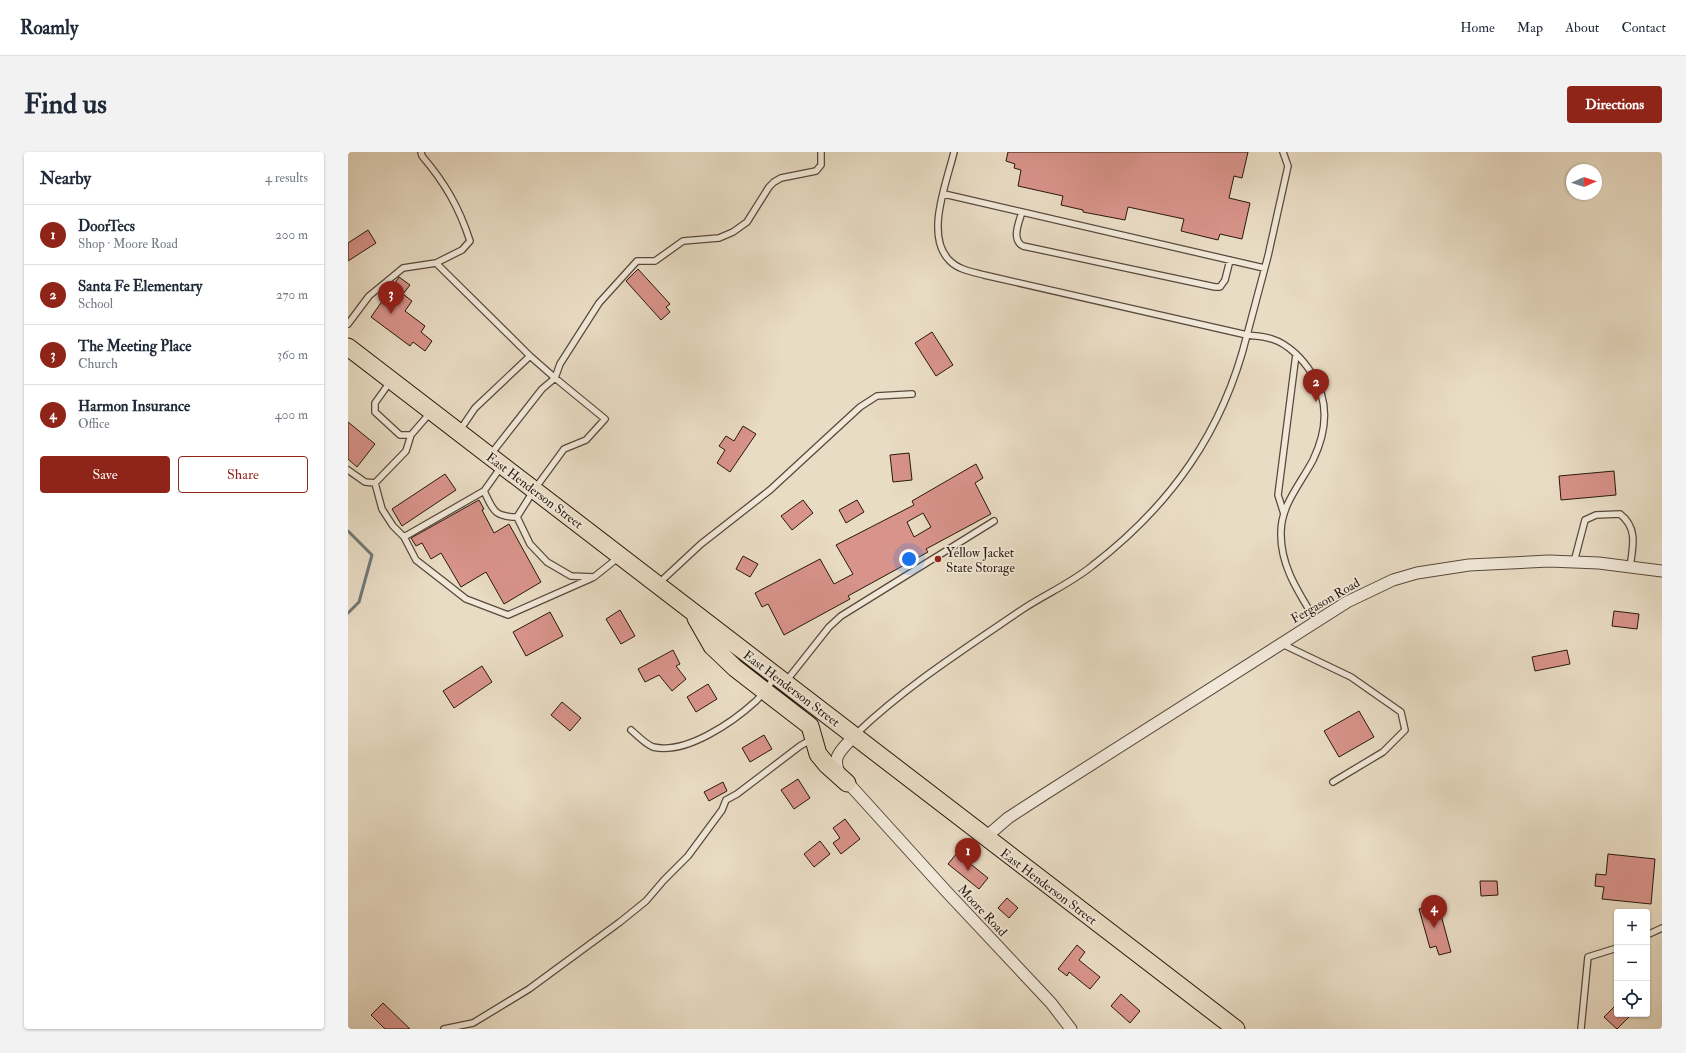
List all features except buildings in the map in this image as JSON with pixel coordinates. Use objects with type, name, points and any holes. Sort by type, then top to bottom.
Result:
[{"type":"main road","name":"East Henderson Street","points":[[352,352],[496,460],[1236,1029]]},
{"type":"main road","points":[[692,611],[712,646],[735,668],[810,726],[818,754],[827,765],[847,783]]},
{"type":"street","name":"Fergason Road","points":[[986,837],[1008,818],[1280,643],[1369,590],[1393,580],[1417,573],[1469,565],[1549,561],[1574,562],[1662,571]]},
{"type":"street","name":"Moore Road","points":[[854,735],[836,758],[836,765],[847,783],[1051,1004],[1071,1029]]},
{"type":"lane","points":[[348,324],[370,296],[403,268],[436,263],[462,250],[470,241],[463,219],[450,193],[422,156],[421,152]]},
{"type":"lane","points":[[404,537],[484,491],[496,460],[542,388],[555,378],[560,364],[599,303],[637,261],[656,261],[683,241],[719,238],[733,232],[747,222],[769,187],[774,182],[781,178],[816,171],[821,165],[821,152]]},
{"type":"lane","points":[[954,152],[937,224],[940,244],[950,261],[959,267],[984,275],[1247,335],[1272,339],[1296,354],[1307,365],[1318,383],[1326,406],[1324,426],[1313,460],[1293,494],[1284,514],[1281,531],[1282,555],[1291,580],[1316,621]]},
{"type":"lane","points":[[854,735],[906,690],[1024,609],[1091,567],[1115,547],[1153,510],[1183,477],[1203,446],[1225,402],[1242,358],[1268,256],[1288,166],[1283,152]]},
{"type":"lane","points":[[944,194],[1264,268]]},
{"type":"lane","points":[[1022,212],[1016,236],[1017,241],[1023,246],[1215,287],[1220,287],[1225,280],[1230,260]]},
{"type":"lane","points":[[436,263],[530,356],[605,419],[586,440],[564,449],[534,490],[517,517]]},
{"type":"lane","points":[[1284,514],[1278,495],[1296,354]]},
{"type":"lane","points":[[459,432],[475,408],[530,356]]},
{"type":"lane","points":[[391,380],[375,403],[375,412],[400,436],[412,435]]},
{"type":"lane","points":[[657,584],[700,544],[770,490],[860,407],[877,396],[912,394]]},
{"type":"lane","points":[[375,483],[406,451],[412,435],[431,411]]},
{"type":"lane","points":[[348,470],[365,482],[375,483]]},
{"type":"lane","points":[[375,483],[382,509],[393,526],[404,537],[416,560],[466,599],[508,615],[594,577],[620,556]]},
{"type":"lane","points":[[484,491],[493,510],[504,517],[517,517]]},
{"type":"lane","points":[[1574,562],[1585,520],[1596,515],[1620,514],[1628,520],[1634,536],[1630,567]]},
{"type":"lane","points":[[517,517],[530,544],[547,562],[571,576],[594,577]]},
{"type":"lane","points":[[631,730],[652,746],[664,748],[694,741],[733,721],[757,700],[764,691],[781,679],[841,616],[994,521]]},
{"type":"lane","points":[[1280,643],[1350,677],[1401,712],[1405,730],[1383,752],[1333,782]]},
{"type":"lane","points":[[444,1029],[473,1023],[529,989],[620,922],[646,901],[667,876],[688,856],[722,810],[726,800],[737,794],[808,740],[814,739]]},
{"type":"lane","points":[[1650,934],[1662,928]]},
{"type":"lane","points":[[1581,1029],[1588,957],[1614,949]]},
{"type":"waterway","points":[[348,531],[372,555],[359,602],[348,613]]},
{"type":"place","name":"The Meeting Place","points":[[391,314]]},
{"type":"place","name":"Santa Fe Elementary","points":[[1316,402]]},
{"type":"place","name":"Yellow Jacket State Storage","points":[[938,559]]},
{"type":"place","name":"DoorTecs","points":[[968,871]]},
{"type":"place","name":"Harmon Insurance","points":[[1434,928]]}]
